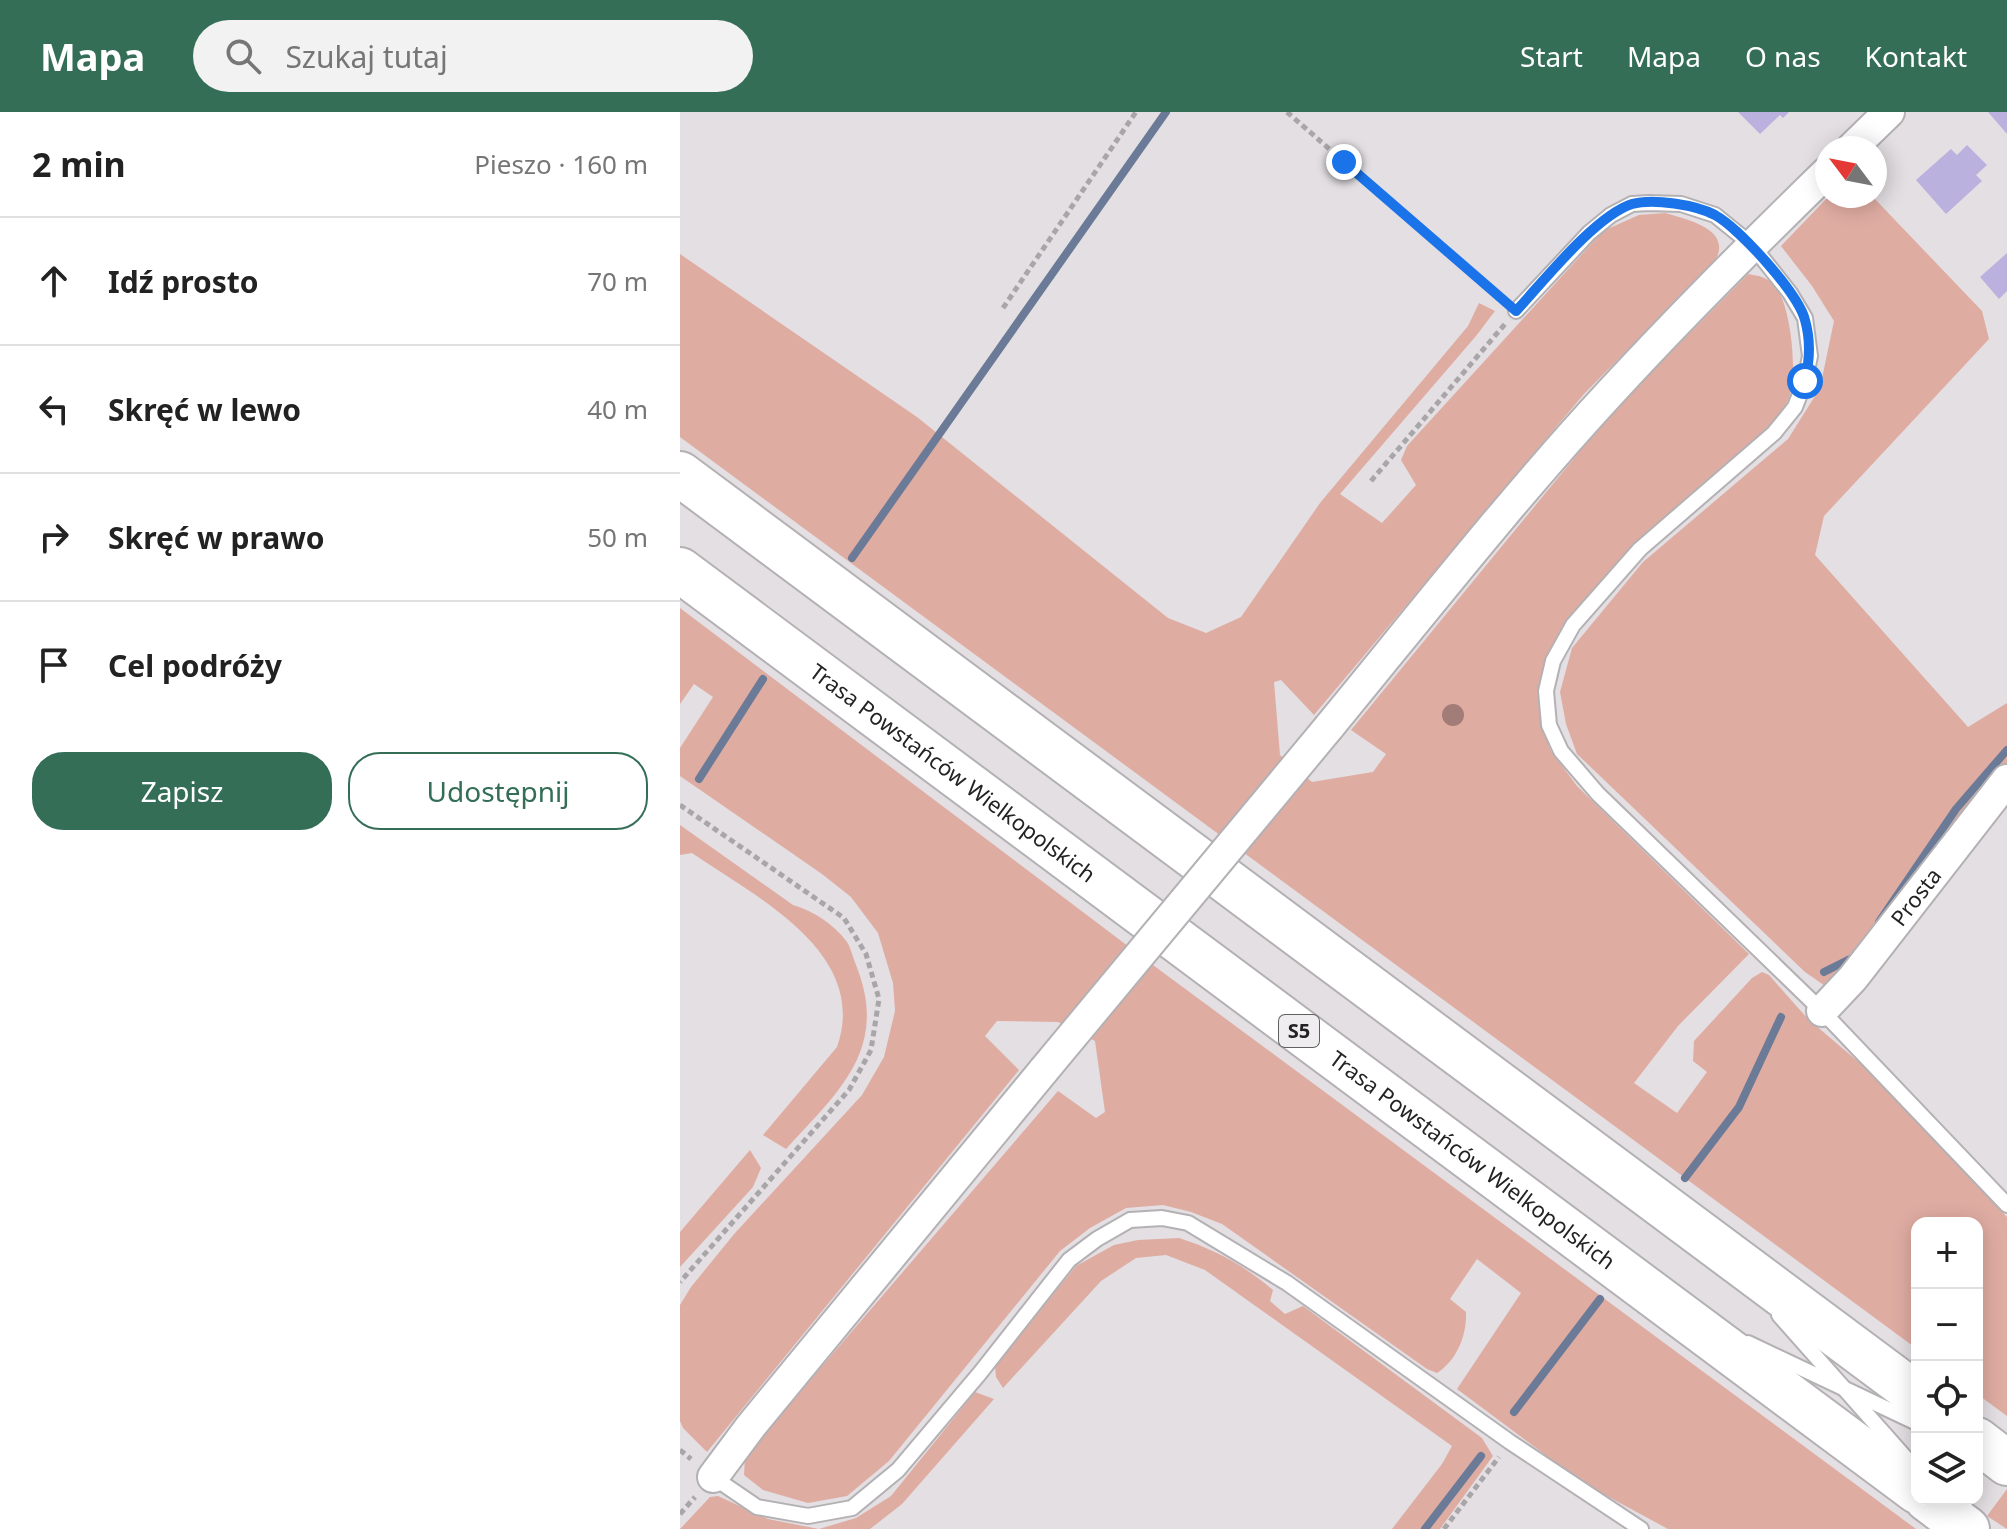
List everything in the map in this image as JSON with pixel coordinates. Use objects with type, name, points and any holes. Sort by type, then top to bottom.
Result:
[{"type":"highway","points":[[680,474],[1911,1390]]},
{"type":"highway","name":"Trasa Powstańców Wielkopolskich","points":[[680,570],[1911,1487]]},
{"type":"highway","points":[[1983,1445],[2007,1464]]},
{"type":"highway","points":[[1935,1505],[1968,1529]]},
{"type":"street","points":[[1864,136],[1889,112]]},
{"type":"street","points":[[703,1488],[761,1413],[1487,534],[1609,394],[1815,184]]},
{"type":"street","name":"Prosta","points":[[1822,1011],[1853,978],[2007,780]]},
{"type":"lane","points":[[1516,311],[1589,233],[1611,215],[1632,204],[1681,204],[1715,215],[1752,245],[1790,293],[1805,318],[1810,356],[1795,407],[1774,433],[1640,549],[1573,625],[1553,661],[1546,691],[1549,725],[1561,751],[1577,770],[1822,1011],[2007,1205]]},
{"type":"lane","points":[[703,1488],[757,1507],[808,1516],[852,1508],[898,1470],[1069,1260],[1130,1220],[1162,1218],[1188,1223],[1287,1283],[1510,1442],[1641,1529]]},
{"type":"lane","points":[[1714,1242],[1911,1463]]},
{"type":"lane","points":[[1668,1305],[1911,1420]]},
{"type":"lane","points":[[1983,1454],[2007,1464]]},
{"type":"lane","points":[[1948,1505],[1968,1529]]},
{"type":"path","points":[[1003,308],[1136,112]]},
{"type":"path","points":[[1287,112],[1516,311],[1371,481]]},
{"type":"path","points":[[680,805],[844,918],[866,954],[879,999],[871,1050],[849,1090],[680,1282]]},
{"type":"path","points":[[1444,1529],[1510,1442]]},
{"type":"path","points":[[680,1514],[703,1488]]},
{"type":"shaded area","points":[[1817,208],[1883,208],[1982,311],[1989,339],[1824,516],[1815,555],[1968,727],[2007,703],[2007,764],[1841,978],[1828,988],[1805,972],[1577,754],[1566,724],[1560,692],[1572,648],[1643,562],[1788,439],[1820,388],[1834,321],[1781,246]]},
{"type":"shaded area","points":[[1665,213],[1705,228],[1718,241],[1715,261],[1584,394],[1314,715],[1281,680],[1274,682],[1280,755],[1312,782],[1373,772],[1386,754],[1351,730],[1612,412],[1748,274],[1773,284],[1786,309],[1792,341],[1792,387],[1786,404],[1759,438],[1627,551],[1563,628],[1547,657],[1541,724],[1551,751],[1577,786],[1749,954],[1678,1026],[1634,1083],[1677,1113],[1707,1072],[1693,1061],[1694,1041],[1752,978],[1762,972],[1769,975],[1808,1019],[1861,1064],[2007,1217],[2007,1416],[1983,1398],[1983,1217],[1911,1217],[1911,1345],[680,437],[680,254],[917,417],[1168,618],[1206,633],[1241,617],[1320,503],[1468,326],[1479,303],[1495,311],[1340,494],[1382,523],[1416,485],[1401,460],[1407,446],[1603,231],[1639,215]]},
{"type":"shaded area","points":[[680,608],[1157,968],[1916,1529],[1668,1529],[1583,1483],[1457,1389],[1521,1293],[1477,1259],[1450,1299],[1466,1312],[1463,1338],[1450,1361],[1437,1373],[1427,1369],[1222,1224],[1163,1205],[1126,1208],[1090,1228],[1060,1251],[889,1461],[847,1496],[808,1503],[763,1490],[744,1475],[745,1456],[1058,1091],[1096,1118],[1105,1112],[1095,1041],[1058,1022],[997,1021],[985,1036],[1019,1070],[707,1452],[680,1421],[680,1305],[735,1233],[862,1095],[884,1057],[895,1011],[893,983],[878,933],[851,897],[680,776],[680,748],[713,697],[694,684],[680,704]]},
{"type":"shaded area","points":[[680,825],[793,905],[829,924],[847,942],[856,965],[865,995],[867,1021],[863,1045],[840,1088],[786,1149],[763,1135],[837,1047],[843,1013],[837,983],[822,956],[801,931],[775,909],[692,853],[680,855]]},
{"type":"shaded area","points":[[750,1150],[761,1168],[753,1187],[680,1267],[680,1232]]},
{"type":"shaded area","points":[[1179,1238],[1205,1247],[1251,1273],[1273,1290],[1270,1301],[1285,1314],[1303,1306],[1482,1438],[1493,1456],[1440,1529],[1392,1529],[1442,1464],[1452,1446],[1205,1270],[1166,1255],[1136,1258],[1101,1281],[1003,1388],[996,1377],[995,1366],[1076,1266],[1114,1245],[1138,1240]]},
{"type":"shaded area","points":[[975,1392],[994,1399],[902,1504],[870,1529],[819,1529],[856,1518],[891,1496]]},
{"type":"shaded area","points":[[2007,1489],[2007,1529],[1987,1516]]},
{"type":"shaded area","points":[[718,1496],[768,1519],[819,1529],[680,1529],[710,1497]]},
{"type":"building","points":[[1738,112],[1789,112],[1783,118],[1780,115],[1760,134]]},
{"type":"building","points":[[1988,112],[2007,112],[2007,134]]},
{"type":"building","points":[[1967,145],[1987,165],[1976,175],[1982,181],[1946,214],[1916,180],[1951,149],[1957,155]]},
{"type":"building","points":[[2007,253],[2007,291],[1999,299],[1980,277]]},
{"type":"waterway","points":[[852,558],[1166,112]]},
{"type":"waterway","points":[[699,779],[763,679]]},
{"type":"waterway","points":[[1879,922],[1956,809],[2007,750]]},
{"type":"waterway","points":[[1824,972],[1852,958]]},
{"type":"waterway","points":[[1685,1178],[1739,1107],[1781,1017]]},
{"type":"waterway","points":[[1514,1412],[1600,1299]]},
{"type":"waterway","points":[[1425,1529],[1481,1456]]},
{"type":"route","points":[[1344,162],[1516,311],[1589,233],[1611,215],[1632,204],[1681,204],[1715,215],[1752,245],[1790,293],[1805,318],[1810,356],[1805,381]]}]
